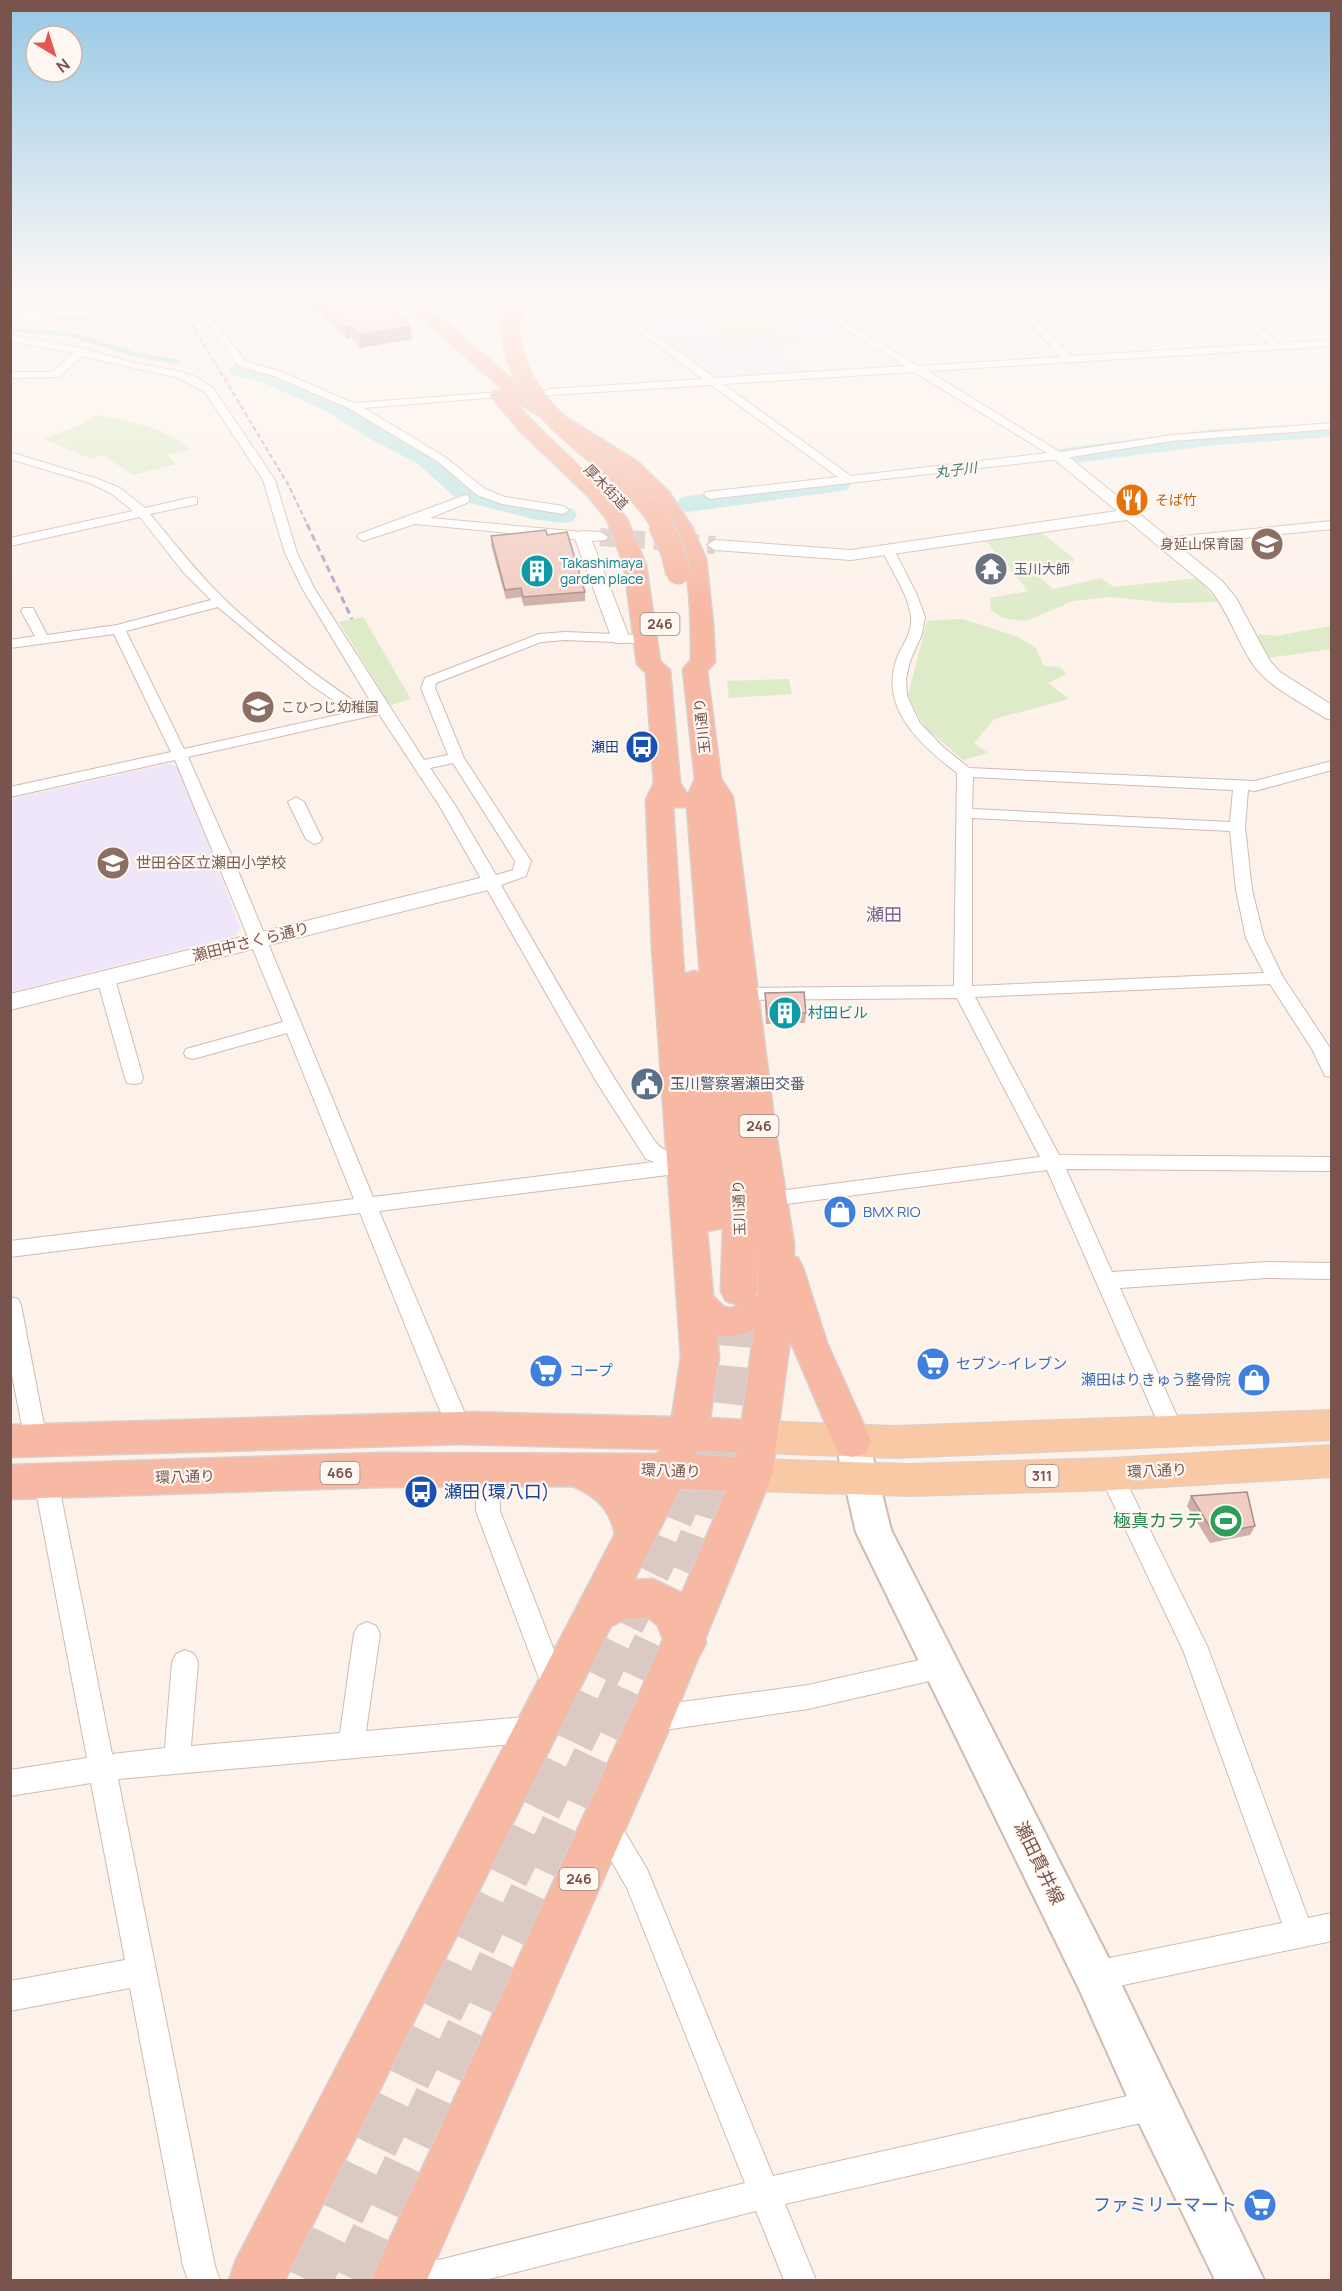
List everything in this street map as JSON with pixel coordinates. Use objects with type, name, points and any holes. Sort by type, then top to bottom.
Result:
[{"type":"highway","name":"玉川通り","points":[[506,403],[528,428],[596,493],[616,519],[635,565],[650,664],[658,670],[667,783],[679,800],[715,1267],[715,1292]]},
{"type":"highway","name":"厚木街道","points":[[523,403],[534,418],[613,491],[634,517],[645,536]]},
{"type":"highway","name":"玉川通り","points":[[531,403],[631,466],[662,496],[674,513],[689,540],[695,559],[702,624],[703,662],[695,669],[708,778],[699,799],[738,1180],[715,1292]]},
{"type":"highway","name":"厚木街道","points":[[540,403],[639,495],[654,515],[666,537],[675,558],[667,574],[664,663],[658,670]]},
{"type":"highway","name":"厚木街道","points":[[667,574],[687,660],[695,669]]},
{"type":"highway","name":"246","points":[[403,2271],[685,1643],[755,1456],[776,1302],[777,1244],[760,1134],[720,797],[708,778]]},
{"type":"highway","name":"246","points":[[256,2280],[687,1432],[694,1406],[700,1357],[715,1292],[684,1166],[667,947],[659,800],[667,783]]},
{"type":"highway","points":[[777,1244],[809,1343],[857,1460]]},
{"type":"highway","points":[[715,1292],[705,1313],[716,1320],[729,1323],[744,1321],[776,1302]]},
{"type":"highway","name":"環八通り","points":[[23,1441],[460,1428],[687,1432],[755,1456]]},
{"type":"highway","name":"環八通り","points":[[28,1481],[487,1469],[669,1470],[755,1456]]},
{"type":"highway","points":[[577,1469],[601,1479],[620,1494],[632,1514],[636,1536]]},
{"type":"highway","points":[[597,1612],[621,1600],[641,1597],[657,1599],[673,1610],[681,1623],[685,1643]]},
{"type":"main road","name":"環八通り","points":[[857,1460],[962,1440],[1332,1425]]},
{"type":"main road","name":"環八通り","points":[[755,1456],[1111,1474],[1332,1461]]},
{"type":"main road","name":"瀬田貫井線","points":[[857,1460],[874,1532],[1095,1976],[1154,2105],[1240,2280]]},
{"type":"street","points":[[218,403],[269,480],[291,554],[301,576],[383,710],[447,805],[605,1081],[653,1154],[684,1166]]},
{"type":"street","points":[[345,403],[441,459],[464,480],[482,492],[502,500],[563,510]]},
{"type":"street","points":[[352,406],[390,403]]},
{"type":"street","points":[[742,403],[848,479]]},
{"type":"street","points":[[972,403],[1062,458],[1216,585],[1227,598],[1262,664],[1274,676],[1332,714]]},
{"type":"street","points":[[710,495],[1062,458],[1172,438],[1332,426]]},
{"type":"street","points":[[10,455],[101,484],[116,491],[143,513],[189,570],[220,602],[316,682],[364,714]]},
{"type":"street","points":[[10,464],[29,461]]},
{"type":"street","points":[[363,537],[414,520],[465,499]]},
{"type":"street","points":[[10,542],[193,501]]},
{"type":"street","points":[[715,545],[842,556],[1132,514]]},
{"type":"street","points":[[414,520],[600,537]]},
{"type":"street","points":[[1165,542],[1332,525]]},
{"type":"street","points":[[582,536],[621,639]]},
{"type":"street","points":[[888,550],[919,617],[902,664],[899,693],[909,719],[927,742],[965,772],[1255,786],[1332,765]]},
{"type":"street","points":[[10,644],[118,629],[220,602]]},
{"type":"street","points":[[28,611],[43,639]]},
{"type":"street","points":[[118,629],[180,755],[259,941],[365,1205],[460,1428]]},
{"type":"street","points":[[492,882],[520,873],[523,861],[457,758],[428,688],[430,681],[539,638],[565,636],[646,642]]},
{"type":"street","points":[[10,792],[383,710]]},
{"type":"street","points":[[419,766],[457,758]]},
{"type":"street","points":[[965,772],[963,992],[1053,1162],[1173,1432]]},
{"type":"street","points":[[1241,785],[1237,827],[1244,891],[1255,938],[1275,978],[1323,1037],[1332,1071]]},
{"type":"street","points":[[296,802],[314,839]]},
{"type":"street","points":[[965,813],[1237,827]]},
{"type":"street","name":"瀬田中さくら通り","points":[[10,1002],[492,882]]},
{"type":"street","points":[[744,994],[963,992],[1275,978]]},
{"type":"street","points":[[106,979],[134,1078]]},
{"type":"street","points":[[193,1053],[293,1025]]},
{"type":"street","points":[[771,1199],[1053,1162],[1332,1164]]},
{"type":"street","points":[[10,1248],[684,1166]]},
{"type":"street","points":[[1104,1281],[1267,1270],[1332,1271]]},
{"type":"street","points":[[10,1305],[23,1441]]},
{"type":"street","points":[[10,1783],[101,1768],[351,1745],[546,1709],[488,1511],[487,1469]]},
{"type":"street","points":[[1111,1474],[1195,1648],[1300,1934]]},
{"type":"street","points":[[28,1481],[101,1768],[199,2266],[204,2280]]},
{"type":"street","points":[[351,1745],[367,1634]]},
{"type":"street","points":[[177,1760],[185,1662]]},
{"type":"street","points":[[651,1719],[808,1697],[942,1667]]},
{"type":"street","points":[[604,1824],[637,1879],[800,2280]]},
{"type":"street","points":[[1257,2280],[1095,1976],[1332,1927]]},
{"type":"street","points":[[10,1996],[142,1971]]},
{"type":"street","points":[[403,2271],[438,2276],[766,2193],[1154,2105]]},
{"type":"shaded area","name":"世田谷区立瀬田小学校","points":[[168,764],[179,766],[240,928],[235,936],[11,992],[10,799]]},
{"type":"green space","points":[[97,415],[157,430],[180,441],[190,449],[167,455],[176,464],[133,475],[103,455],[91,459],[44,439],[81,425]]},
{"type":"green space","points":[[1039,531],[1075,559],[1072,564],[1033,571],[1053,589],[1101,578],[1114,587],[1198,578],[1218,602],[1170,603],[1110,597],[1073,601],[1026,621],[1003,618],[991,610],[990,598],[1028,591],[983,538]]},
{"type":"green space","points":[[363,617],[411,699],[390,705],[339,622]]},
{"type":"green space","points":[[963,619],[1018,637],[1036,648],[1044,666],[1060,667],[1067,674],[1048,683],[1069,699],[994,719],[974,743],[988,753],[963,760],[925,727],[908,695],[927,621]]},
{"type":"green space","points":[[1331,626],[1331,649],[1268,658],[1257,637],[1260,634],[1276,636]]},
{"type":"green space","points":[[789,679],[792,694],[729,698],[727,681]]},
{"type":"building","name":"Takashimaya garden place","points":[[546,530],[547,535],[567,532],[585,592],[523,597],[521,588],[505,590],[491,536]]},
{"type":"building","points":[[804,992],[806,1013],[767,1014],[765,993]]},
{"type":"building","points":[[1247,1492],[1255,1526],[1214,1534],[1191,1496]]},
{"type":"waterway","points":[[328,403],[381,435],[426,458],[467,494],[533,511],[563,515]]},
{"type":"waterway","name":"丸子川","points":[[1065,456],[1217,437],[1332,430]]},
{"type":"waterway","name":"丸子川","points":[[689,504],[838,484]]},
{"type":"tunnel","points":[[600,537],[715,545]]},
{"type":"tunnel","points":[[636,1677],[689,1562],[713,1491],[727,1417],[739,1291]]},
{"type":"tunnel","points":[[600,1677],[658,1557],[684,1493],[694,1445]]},
{"type":"tunnel","points":[[307,2280],[601,1675]]},
{"type":"tunnel","points":[[355,2280],[636,1675]]},
{"type":"railway","points":[[239,403],[289,486],[308,526]]},
{"type":"railway","points":[[307,524],[352,619]]},
{"type":"place","name":"そば竹","points":[[1132,500]]},
{"type":"place","name":"身延山保育園","points":[[1267,544]]},
{"type":"place","name":"玉川大師","points":[[991,569]]},
{"type":"place","name":"Takashimaya garden place","points":[[537,571]]},
{"type":"place","name":"こひつじ幼稚園","points":[[258,707]]},
{"type":"place","name":"瀬田","points":[[642,747]]},
{"type":"place","name":"世田谷区立瀬田小学校","points":[[113,863]]},
{"type":"place","name":"村田ビル","points":[[785,1013]]},
{"type":"place","name":"玉川警察署瀬田交番","points":[[647,1084]]},
{"type":"place","name":"BMX RIO","points":[[840,1212]]},
{"type":"place","name":"セブン-イレブン","points":[[933,1364]]},
{"type":"place","name":"コープ","points":[[546,1371]]},
{"type":"place","name":"瀬田はりきゅう整骨院","points":[[1254,1380]]},
{"type":"place","name":"瀬田(環八口)","points":[[421,1492]]},
{"type":"place","name":"極真カラテ","points":[[1226,1521]]},
{"type":"place","name":"ファミリーマート","points":[[1260,2205]]},
{"type":"district","name":"瀬田","points":[[884,915]]}]
